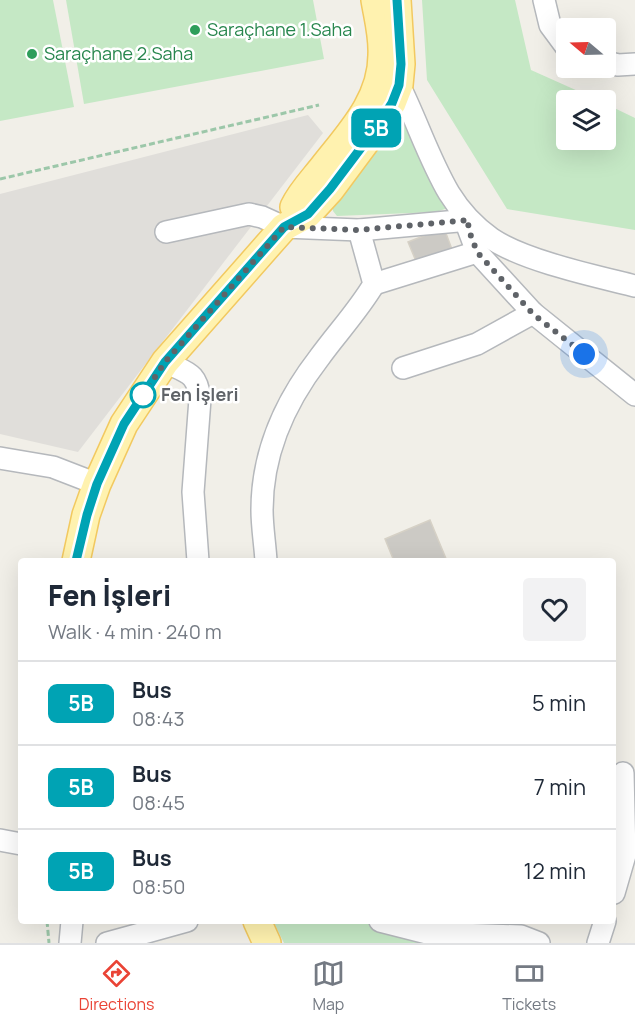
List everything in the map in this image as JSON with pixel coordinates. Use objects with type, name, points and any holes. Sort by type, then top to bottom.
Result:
[{"type":"main road","points":[[77,558],[87,515],[81,471],[124,424],[165,362],[284,227],[296,203],[361,119],[372,99],[380,76],[382,54],[375,0]]},
{"type":"main road","points":[[284,227],[308,214],[330,189],[392,103],[399,85],[401,64],[397,0]]},
{"type":"main road","points":[[258,924],[267,943]]},
{"type":"street","points":[[544,0],[550,25],[556,33]]},
{"type":"street","points":[[616,64],[635,64]]},
{"type":"street","points":[[399,85],[432,161],[450,195],[469,220],[493,240],[530,257],[635,286]]},
{"type":"street","points":[[166,232],[249,214],[284,227],[359,230],[469,220]]},
{"type":"street","points":[[469,220],[468,228],[477,252],[533,314],[635,395]]},
{"type":"street","points":[[359,230],[374,284]]},
{"type":"street","points":[[266,558],[262,511],[264,480],[282,417],[295,392],[318,358],[363,302],[374,284],[477,252]]},
{"type":"street","points":[[403,368],[477,344],[533,314]]},
{"type":"street","points":[[165,362],[192,376],[197,380],[199,388],[193,492],[198,558]]},
{"type":"street","points":[[0,458],[81,471]]},
{"type":"street","points":[[616,888],[630,855],[624,773]]},
{"type":"street","points":[[0,840],[18,843]]},
{"type":"street","points":[[70,943],[72,924]]},
{"type":"street","points":[[107,943],[176,924]]},
{"type":"street","points":[[388,924],[428,938],[522,933]]},
{"type":"street","points":[[598,943],[604,924]]},
{"type":"path","points":[[0,179],[319,105]]},
{"type":"path","points":[[47,924],[49,943]]},
{"type":"shaded area","points":[[308,115],[323,133],[78,452],[0,434],[0,194]]},
{"type":"green space","name":"Saraçhane 2.Saha","points":[[0,0],[53,0],[74,107],[0,121]]},
{"type":"green space","name":"Saraçhane 1.Saha","points":[[66,0],[313,0],[324,59],[84,104]]},
{"type":"green space","points":[[422,0],[515,0],[531,70],[576,90],[556,90],[556,150],[616,150],[616,109],[635,118],[635,230],[507,209],[427,80]]},
{"type":"green space","points":[[397,113],[408,116],[417,153],[448,208],[436,212],[337,216],[332,205]]},
{"type":"green space","points":[[274,924],[370,924],[385,931],[420,941],[420,943],[284,943]]},
{"type":"building","points":[[444,228],[453,252],[418,266],[408,242]]},
{"type":"building","points":[[430,520],[446,558],[393,558],[385,539]]},
{"type":"bus line","name":"5B","points":[[77,558],[87,515],[107,459],[124,424],[165,362],[284,227],[308,214],[330,189],[392,103],[399,85],[401,64],[397,0]]},
{"type":"place","name":"Saraçhane 1.Saha","points":[[195,30]]},
{"type":"place","name":"Saraçhane 2.Saha","points":[[32,54]]},
{"type":"place","name":"Fen İşleri","points":[[143,395]]},
{"type":"route","points":[[143,395],[165,362],[284,227],[359,230],[469,220],[468,228],[477,252],[533,314],[584,354]]}]
